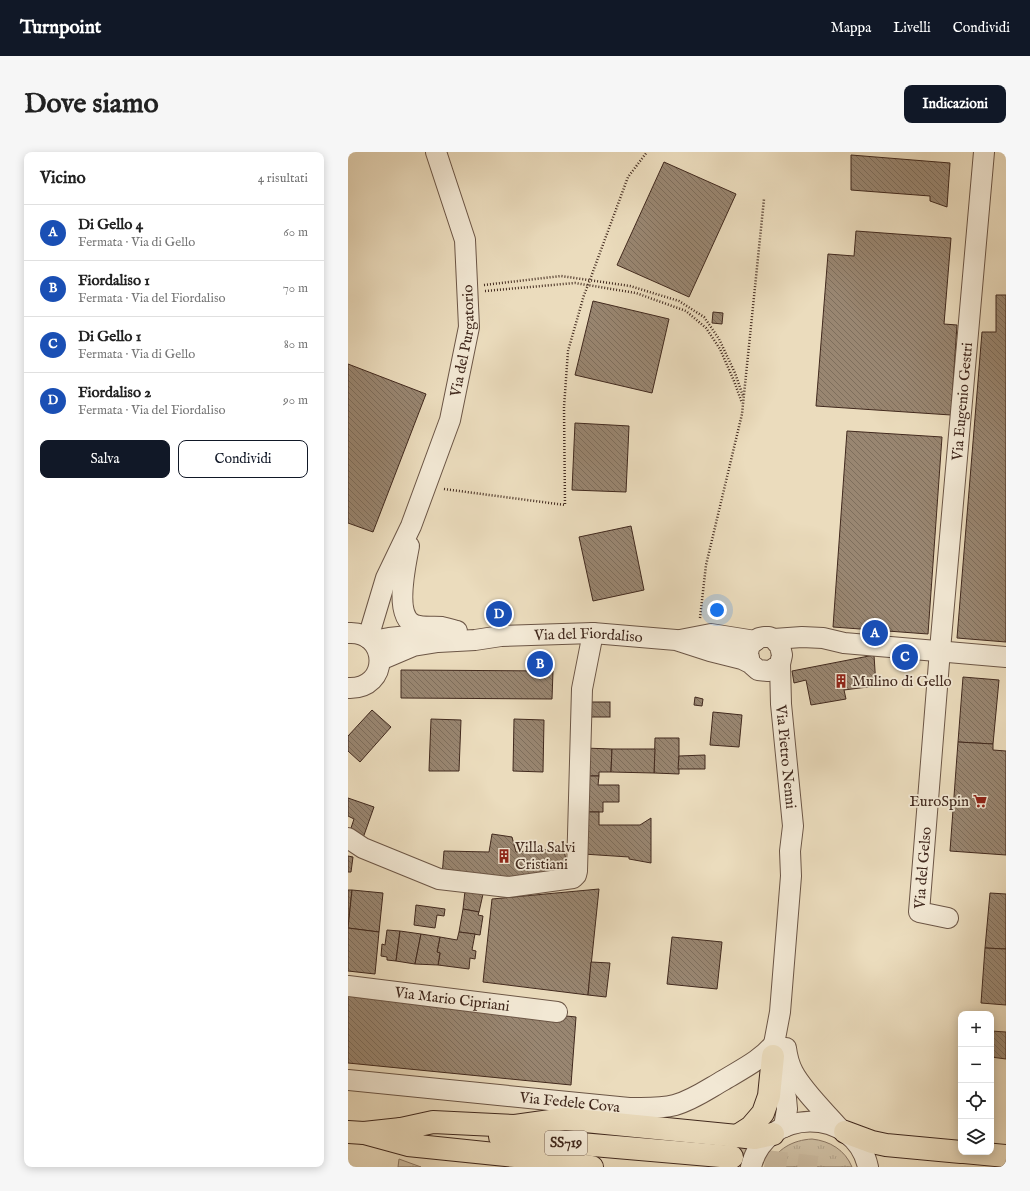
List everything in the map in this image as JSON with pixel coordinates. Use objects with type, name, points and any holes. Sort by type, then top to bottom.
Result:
[{"type":"highway","points":[[737,1136],[751,1127],[763,1112],[769,1096],[774,1050]]},
{"type":"highway","points":[[405,1137],[433,1122],[515,1126],[565,1119],[755,1138],[778,1130]]},
{"type":"highway","points":[[842,1130],[872,1142],[886,1145],[958,1152]]},
{"type":"highway","name":"SS719","points":[[356,1132],[405,1137],[732,1156]]},
{"type":"highway","points":[[405,1137],[459,1167]]},
{"type":"highway","name":"SS719","points":[[405,1137],[592,1167]]},
{"type":"highway","points":[[994,1155],[1006,1156]]},
{"type":"street","name":"Via del Purgatorio","points":[[411,526],[450,420],[469,328],[465,240],[436,152]]},
{"type":"street","name":"Via Eugenio Gestri","points":[[940,650],[984,152]]},
{"type":"street","points":[[348,688],[364,686],[371,682],[379,668],[380,660],[376,647],[359,636],[411,526]]},
{"type":"street","points":[[411,526],[402,594],[405,615],[411,623],[415,625],[444,627],[457,631]]},
{"type":"street","name":"Via del Fiordaliso","points":[[359,636],[408,635],[457,631],[501,636]]},
{"type":"street","name":"Via del Fiordaliso","points":[[380,660],[406,649],[438,642],[475,640],[501,636],[593,633],[676,640],[711,634],[767,655],[802,637],[823,638],[844,643],[940,650],[1006,657]]},
{"type":"street","points":[[348,838],[363,848],[439,879],[508,887],[573,878],[577,871],[582,689],[593,633]]},
{"type":"street","name":"Via del Gelso","points":[[940,650],[919,912],[948,918]]},
{"type":"street","name":"Via Pietro Nenni","points":[[767,655],[781,704],[793,826],[790,851],[791,876],[780,1012],[774,1050],[786,1098],[786,1109],[778,1130]]},
{"type":"street","name":"Via Mario Cipriani","points":[[348,986],[556,1012]]},
{"type":"street","name":"Via Pietro Nenni","points":[[780,1012],[788,1059],[793,1071],[800,1083],[842,1130],[855,1141],[862,1151],[868,1167]]},
{"type":"street","name":"Via Fedele Cova","points":[[348,1080],[629,1108],[652,1108],[675,1105],[702,1093],[774,1050]]},
{"type":"street","name":"Via Pietro Nenni","points":[[778,1130],[795,1123],[817,1121],[842,1130]]},
{"type":"street","points":[[751,1167],[764,1142],[778,1130]]},
{"type":"path","points":[[441,488],[565,505],[564,407],[568,351],[584,295],[628,177],[648,152]]},
{"type":"path","points":[[700,619],[706,565],[742,414],[764,198]]},
{"type":"path","points":[[467,290],[561,276],[630,286],[679,301],[704,317],[719,339],[735,373],[743,397]]},
{"type":"path","points":[[467,290],[484,291],[575,283],[636,293],[686,311],[706,328],[720,349],[734,381],[742,405]]},
{"type":"green space","points":[[812,1139],[831,1144],[836,1147],[849,1161],[852,1167],[769,1167],[776,1155],[781,1150],[798,1141]]},
{"type":"green space","points":[[399,1159],[421,1167],[398,1167]]},
{"type":"building","points":[[851,155],[950,163],[947,207],[930,201],[930,196],[851,190]]},
{"type":"building","points":[[664,162],[736,194],[689,297],[617,265]]},
{"type":"building","points":[[856,231],[951,238],[944,324],[957,325],[951,415],[816,406],[828,254],[854,256]]},
{"type":"building","points":[[996,295],[1006,295],[1006,642],[957,638],[982,332],[996,332]]},
{"type":"building","points":[[593,301],[669,319],[652,393],[575,375]]},
{"type":"building","points":[[713,312],[723,313],[722,324],[712,323]]},
{"type":"building","points":[[348,364],[426,394],[373,532],[348,523]]},
{"type":"building","points":[[575,423],[629,426],[626,492],[572,490]]},
{"type":"building","points":[[847,431],[942,437],[928,634],[833,627]]},
{"type":"building","points":[[631,526],[644,590],[593,601],[579,537]]},
{"type":"building","name":"Mulino di Gello","points":[[874,655],[876,686],[844,690],[846,699],[811,705],[806,680],[794,683],[792,671]]},
{"type":"building","points":[[401,670],[553,671],[552,699],[401,698]]},
{"type":"building","points":[[963,677],[999,680],[993,744],[958,742]]},
{"type":"building","points":[[695,697],[703,699],[702,706],[694,705]]},
{"type":"building","points":[[589,702],[610,702],[610,717],[589,717]]},
{"type":"building","points":[[372,710],[391,727],[360,762],[348,751],[348,736]]},
{"type":"building","points":[[713,712],[742,715],[739,747],[710,745]]},
{"type":"building","points":[[431,719],[461,720],[459,771],[429,771]]},
{"type":"building","points":[[514,719],[544,720],[543,772],[513,771]]},
{"type":"building","points":[[655,738],[679,738],[679,774],[654,773]]},
{"type":"building","name":"EuroSpin","points":[[958,742],[993,744],[993,750],[1006,751],[1006,855],[950,851]]},
{"type":"building","points":[[584,748],[612,749],[611,772],[599,772],[599,776],[583,776]]},
{"type":"building","points":[[612,749],[655,749],[654,773],[611,772]]},
{"type":"building","points":[[705,755],[705,769],[678,769],[679,756]]},
{"type":"building","points":[[583,776],[599,776],[598,785],[619,785],[619,802],[603,802],[603,812],[582,812]]},
{"type":"building","points":[[348,798],[374,807],[363,838],[349,834],[354,819],[348,816]]},
{"type":"building","points":[[582,812],[599,812],[599,825],[640,825],[651,818],[651,863],[629,859],[629,857],[583,854]]},
{"type":"building","name":"Villa Salvi Cristiani","points":[[492,834],[512,837],[516,852],[564,848],[568,875],[504,884],[442,876],[444,851],[489,852]]},
{"type":"building","points":[[348,856],[353,857],[351,872],[348,872]]},
{"type":"building","points":[[599,889],[588,995],[483,982],[492,899]]},
{"type":"building","points":[[348,890],[352,890],[348,931]]},
{"type":"building","points":[[352,890],[383,893],[379,932],[348,928]]},
{"type":"building","points":[[465,891],[483,894],[479,912],[463,909]]},
{"type":"building","points":[[990,893],[1006,894],[1006,949],[985,948]]},
{"type":"building","points":[[416,905],[445,909],[444,916],[437,915],[435,928],[414,925]]},
{"type":"building","points":[[463,909],[479,912],[478,915],[483,916],[480,935],[459,932]]},
{"type":"building","points":[[348,928],[379,932],[375,974],[348,971]]},
{"type":"building","points":[[387,930],[400,931],[396,961],[387,960],[387,957],[381,956],[382,944],[385,945]]},
{"type":"building","points":[[400,931],[421,934],[415,964],[396,961]]},
{"type":"building","points":[[459,932],[475,934],[472,950],[476,951],[475,959],[470,958],[469,969],[438,965],[440,953],[437,952],[440,937],[457,940]]},
{"type":"building","points":[[421,934],[440,937],[437,952],[440,953],[438,965],[415,964]]},
{"type":"building","points":[[672,937],[722,942],[717,989],[667,984]]},
{"type":"building","points":[[985,948],[1006,949],[1006,1005],[981,1003]]},
{"type":"building","points":[[591,962],[610,963],[606,997],[588,995]]},
{"type":"building","points":[[348,994],[576,1017],[571,1085],[348,1063]]},
{"type":"building","points":[[994,1031],[1006,1032],[1006,1059],[994,1057]]},
{"type":"tunnel","points":[[732,1157],[817,1167]]},
{"type":"place","name":"Fiordaliso 2","points":[[499,614]]},
{"type":"place","name":"Di Gello 4","points":[[875,633]]},
{"type":"place","name":"Di Gello 1","points":[[905,657]]},
{"type":"place","name":"Fiordaliso 1","points":[[540,664]]},
{"type":"place","name":"Mulino di Gello","points":[[841,681]]},
{"type":"place","name":"EuroSpin","points":[[980,801]]},
{"type":"place","name":"Villa Salvi Cristiani","points":[[504,856]]}]
